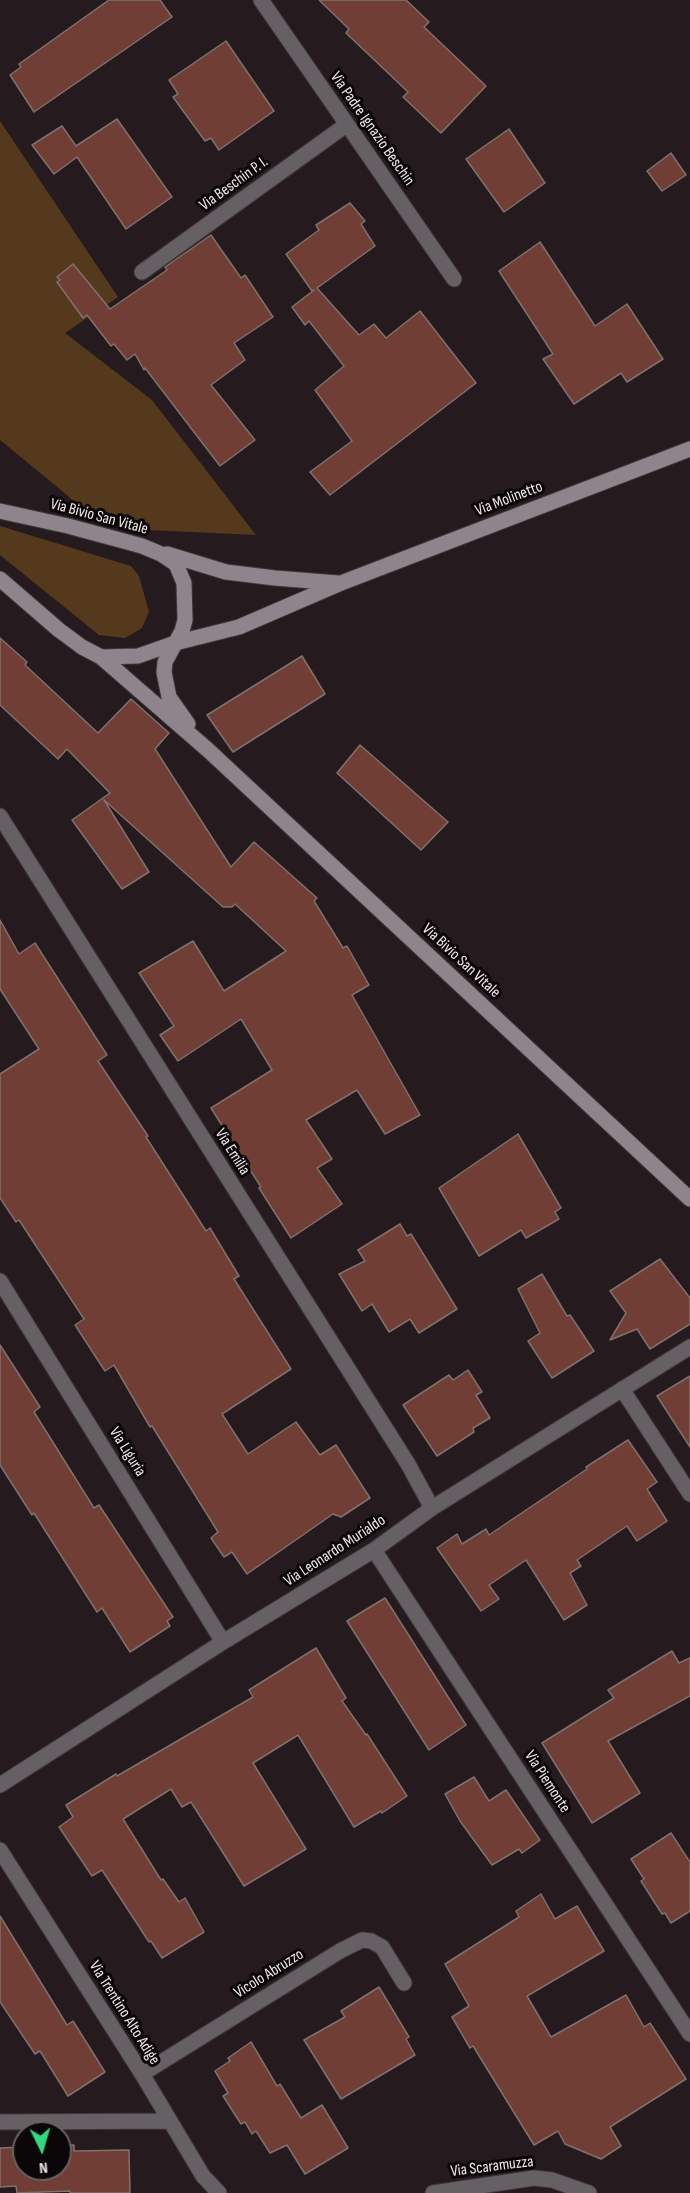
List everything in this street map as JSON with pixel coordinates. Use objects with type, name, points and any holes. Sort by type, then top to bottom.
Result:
[{"type":"main road","name":"Via Molinetto","points":[[176,643],[239,627],[341,583],[690,449]]},
{"type":"main road","name":"Via Bivio San Vitale","points":[[0,511],[142,546],[161,554],[176,564],[184,583],[185,620],[165,662],[164,672],[169,697],[208,750]]},
{"type":"main road","name":"Via Molinetto","points":[[142,546],[226,572],[341,583]]},
{"type":"main road","name":"Via Bivio San Vitale","points":[[1,581],[59,630],[82,647],[101,657],[208,750],[690,1199]]},
{"type":"main road","points":[[101,657],[138,656],[176,643]]},
{"type":"street","name":"Via Padre Ignazio Beschin","points":[[261,0],[454,279]]},
{"type":"street","name":"Via Beschin P. I.","points":[[142,272],[346,125]]},
{"type":"street","name":"Via Emilia","points":[[0,816],[402,1454],[432,1508]]},
{"type":"street","name":"Via Liguria","points":[[0,1281],[223,1642]]},
{"type":"street","name":"Via Leonardo Murialdo","points":[[0,1785],[223,1642],[374,1550],[432,1508],[690,1347]]},
{"type":"street","points":[[622,1389],[690,1494]]},
{"type":"street","name":"Via Piemonte","points":[[374,1550],[690,2034]]},
{"type":"street","name":"Via Trentino Alto Adige","points":[[0,1850],[142,2074],[203,2176],[219,2193]]},
{"type":"street","name":"Vicolo Abruzzo","points":[[142,2074],[340,1951],[362,1940],[371,1941],[382,1947],[404,1983]]},
{"type":"street","points":[[0,2122],[170,2121]]},
{"type":"street","name":"Via Scaramuzza","points":[[434,2193],[534,2178],[552,2180],[589,2193]]},
{"type":"shaded area","points":[[0,121],[118,297],[65,333],[152,400],[256,535],[127,529],[82,511],[67,495],[0,440]]},
{"type":"shaded area","points":[[0,526],[131,566],[139,576],[149,612],[142,628],[125,638],[99,635],[0,555]]},
{"type":"building","points":[[109,0],[160,0],[172,17],[34,112],[10,75],[21,67],[19,64]]},
{"type":"building","points":[[319,0],[406,0],[429,22],[424,27],[486,86],[441,133],[403,97],[408,92],[346,33],[349,29]]},
{"type":"building","points":[[226,41],[274,111],[219,150],[211,138],[205,141],[173,97],[178,94],[169,80]]},
{"type":"building","points":[[117,119],[172,197],[126,229],[77,157],[54,174],[32,145],[62,126],[76,146]]},
{"type":"building","points":[[509,129],[545,183],[504,212],[466,159]]},
{"type":"building","points":[[671,153],[686,175],[662,191],[647,171]]},
{"type":"building","points":[[350,203],[365,221],[361,224],[375,246],[317,288],[359,335],[374,324],[386,338],[420,311],[476,383],[330,495],[310,472],[352,441],[315,390],[344,366],[309,321],[305,325],[292,307],[314,290],[312,291],[286,254],[319,230],[316,225]]},
{"type":"building","points":[[211,235],[241,278],[245,275],[273,317],[234,343],[245,360],[211,385],[255,440],[220,466],[145,368],[144,370],[135,354],[127,360],[114,344],[111,346],[87,315],[83,318],[57,282],[60,280],[57,277],[73,264],[110,309],[167,270],[165,267]]},
{"type":"building","points":[[540,242],[595,326],[627,304],[663,359],[627,382],[621,373],[574,404],[543,359],[553,354],[499,271]]},
{"type":"building","points":[[0,638],[27,662],[25,665],[98,733],[131,699],[169,733],[155,749],[231,867],[254,842],[317,898],[314,901],[343,948],[347,946],[369,985],[352,995],[420,1115],[385,1134],[357,1090],[306,1120],[332,1159],[317,1168],[342,1204],[291,1238],[211,1108],[272,1070],[241,1019],[178,1061],[160,1035],[174,1026],[139,973],[193,941],[224,991],[286,951],[235,904],[232,907],[223,907],[104,800],[149,872],[122,889],[72,820],[110,793],[67,749],[58,759],[0,705]]},
{"type":"building","points":[[302,656],[325,694],[233,752],[207,715]]},
{"type":"building","points":[[360,745],[448,822],[421,850],[337,773]]},
{"type":"building","points":[[0,920],[19,954],[35,943],[107,1055],[98,1061],[148,1136],[146,1137],[206,1231],[210,1228],[239,1276],[234,1279],[291,1369],[222,1414],[248,1454],[296,1422],[320,1455],[336,1445],[370,1498],[341,1517],[333,1514],[247,1574],[232,1552],[224,1557],[211,1538],[218,1532],[152,1426],[150,1427],[114,1365],[105,1371],[75,1325],[84,1319],[19,1220],[16,1222],[0,1198],[0,1074],[39,1049],[0,989]]},
{"type":"building","points":[[518,1134],[561,1208],[555,1212],[559,1219],[526,1238],[521,1230],[479,1256],[439,1188]]},
{"type":"building","points":[[400,1224],[407,1236],[411,1234],[457,1309],[419,1333],[410,1319],[389,1332],[372,1304],[362,1311],[339,1274],[365,1261],[358,1250]]},
{"type":"building","points":[[660,1259],[690,1298],[690,1324],[650,1349],[637,1329],[610,1340],[626,1313],[610,1291]]},
{"type":"building","points":[[542,1274],[567,1316],[570,1315],[594,1351],[552,1378],[528,1341],[540,1333],[518,1289]]},
{"type":"building","points":[[0,1345],[40,1407],[34,1412],[94,1508],[99,1505],[173,1617],[167,1621],[170,1626],[130,1652],[102,1608],[97,1612],[34,1513],[32,1515],[0,1465]]},
{"type":"building","points":[[468,1370],[482,1392],[476,1395],[490,1418],[473,1428],[474,1432],[437,1456],[403,1405],[449,1375],[453,1380]]},
{"type":"building","points":[[690,1376],[690,1447],[657,1396]]},
{"type":"building","points":[[628,1440],[657,1482],[647,1489],[667,1521],[637,1541],[627,1526],[577,1560],[581,1566],[570,1573],[587,1605],[564,1620],[526,1560],[489,1585],[499,1599],[481,1611],[437,1548],[457,1534],[462,1544],[486,1529],[489,1535]]},
{"type":"building","points":[[385,1598],[466,1725],[429,1750],[347,1621]]},
{"type":"building","points":[[316,1648],[346,1698],[342,1701],[367,1734],[407,1796],[382,1813],[381,1811],[354,1827],[298,1735],[253,1763],[306,1849],[244,1886],[191,1802],[182,1807],[171,1789],[123,1819],[161,1880],[163,1879],[179,1902],[185,1898],[204,1932],[162,1958],[102,1870],[92,1876],[59,1827],[73,1817],[66,1805],[116,1774],[117,1776],[253,1697],[249,1690]]},
{"type":"building","points":[[672,1651],[679,1663],[690,1658],[690,1696],[608,1741],[640,1793],[592,1823],[542,1743],[614,1698],[608,1690]]},
{"type":"building","points":[[474,1777],[489,1801],[506,1790],[540,1840],[522,1853],[519,1849],[492,1865],[460,1821],[445,1794]]},
{"type":"building","points":[[671,1833],[690,1862],[690,1911],[671,1923],[665,1913],[662,1914],[641,1881],[644,1879],[631,1859]]},
{"type":"building","points":[[541,1894],[555,1919],[577,1906],[604,1951],[527,1996],[551,2037],[626,1995],[644,2027],[650,2023],[686,2079],[610,2127],[621,2146],[601,2159],[565,2144],[558,2131],[534,2145],[473,2046],[470,2048],[452,2017],[469,2006],[445,1964],[519,1917],[516,1911]]},
{"type":"building","points":[[0,1916],[67,2025],[73,2021],[105,2072],[68,2096],[40,2051],[35,2054],[0,2002]]},
{"type":"building","points":[[379,1987],[409,2037],[406,2039],[415,2055],[341,2099],[304,2040],[345,2017],[341,2011]]},
{"type":"building","points":[[251,2042],[277,2086],[280,2084],[301,2118],[322,2105],[348,2148],[305,2174],[287,2145],[270,2153],[256,2131],[252,2134],[245,2122],[241,2124],[223,2096],[228,2093],[215,2071],[230,2061],[228,2058]]},
{"type":"building","points":[[72,2145],[74,2145],[74,2151],[129,2150],[130,2193],[70,2193],[70,2191],[17,2193],[16,2186],[0,2187],[0,2148],[12,2148],[12,2181],[72,2181]]}]
